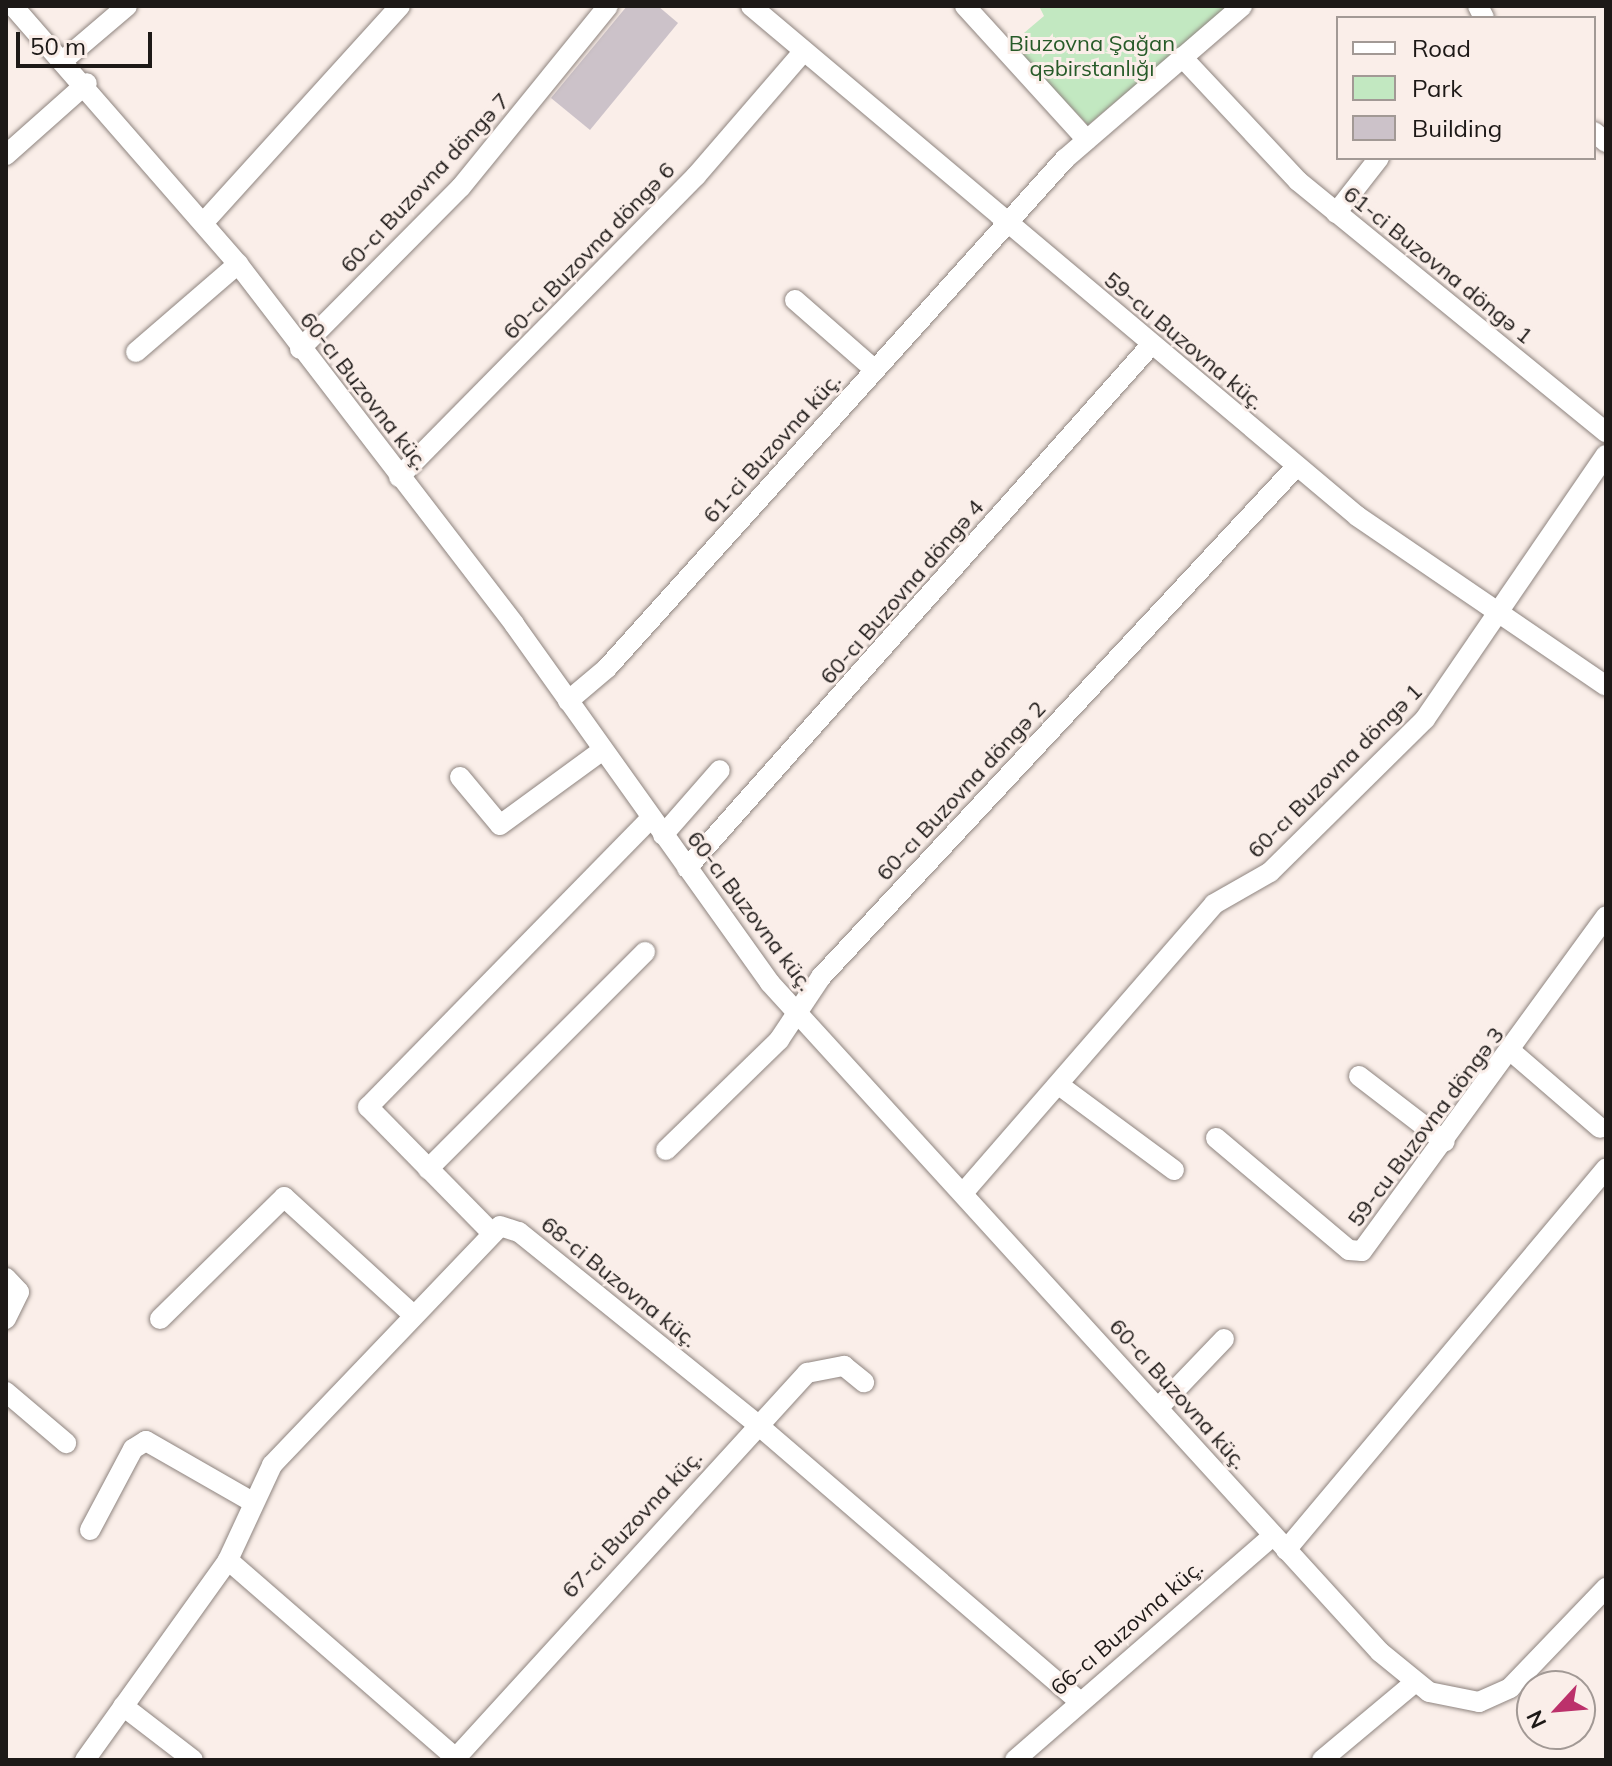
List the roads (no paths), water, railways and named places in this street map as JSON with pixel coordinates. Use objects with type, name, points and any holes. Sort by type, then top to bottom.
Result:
[{"type":"street","name":"60-cı Buzovna küç.","points":[[13,6],[66,58],[205,221],[568,701],[657,827],[797,1014],[964,1192],[1279,1543],[1414,1683],[1467,1703],[1498,1696],[1606,1588]]},
{"type":"street","points":[[66,58],[127,6]]},
{"type":"street","points":[[205,221],[400,6]]},
{"type":"street","name":"60-cı Buzovna döngə 7","points":[[300,349],[461,187],[608,6]]},
{"type":"street","name":"59-cu Buzovna küç.","points":[[751,6],[1296,467],[1606,686]]},
{"type":"street","points":[[965,6],[1087,140]]},
{"type":"street","name":"61-ci Buzovna küç.","points":[[568,701],[607,668],[1007,223],[1087,140],[1242,6]]},
{"type":"street","name":"60-cı Buzovna döngə 6","points":[[399,477],[696,176],[804,51]]},
{"type":"street","name":"61-ci Buzovna döngə 1","points":[[1182,57],[1270,155],[1336,213],[1606,432]]},
{"type":"street","points":[[6,155],[87,83]]},
{"type":"street","points":[[1336,213],[1377,160]]},
{"type":"street","points":[[136,352],[238,264]]},
{"type":"street","points":[[795,300],[875,370]]},
{"type":"street","name":"60-cı Buzovna döngə 4","points":[[687,868],[1151,345]]},
{"type":"street","name":"60-cı Buzovna döngə 1","points":[[964,1192],[1214,904],[1270,872],[1425,719],[1606,455]]},
{"type":"street","name":"60-cı Buzovna döngə 2","points":[[666,1150],[797,1014],[821,977],[1296,467]]},
{"type":"street","points":[[460,777],[500,825],[603,750]]},
{"type":"street","points":[[85,1760],[228,1560],[249,1500],[272,1465],[490,1231],[371,1116],[372,1099],[720,770]]},
{"type":"street","name":"59-cu Buzovna döngə 3","points":[[1216,1138],[1355,1253],[1445,1142],[1606,916]]},
{"type":"street","points":[[428,1169],[645,952]]},
{"type":"street","points":[[1512,1052],[1600,1128]]},
{"type":"street","points":[[1359,1076],[1445,1142]]},
{"type":"street","points":[[1059,1085],[1174,1170]]},
{"type":"street","name":"66-cı Buzovna küç.","points":[[1015,1760],[1078,1700],[1279,1543],[1606,1168]]},
{"type":"street","points":[[160,1319],[284,1197],[412,1314]]},
{"type":"street","name":"68-ci Buzovna küç.","points":[[490,1231],[519,1232],[758,1425],[1078,1700]]},
{"type":"street","points":[[6,1278],[19,1292],[6,1319]]},
{"type":"street","points":[[1159,1407],[1224,1339]]},
{"type":"street","name":"67-ci Buzovna küç.","points":[[455,1759],[758,1425],[819,1366],[844,1366],[864,1382]]},
{"type":"street","points":[[6,1392],[66,1443]]},
{"type":"street","points":[[90,1530],[133,1449],[146,1441],[249,1500]]},
{"type":"street","points":[[228,1560],[455,1759]]},
{"type":"street","points":[[1322,1760],[1414,1683]]},
{"type":"street","points":[[123,1706],[193,1760]]},
{"type":"park label","name":"Biuzovna Şağan qəbirstanlığı","points":[[1092,56]]}]
